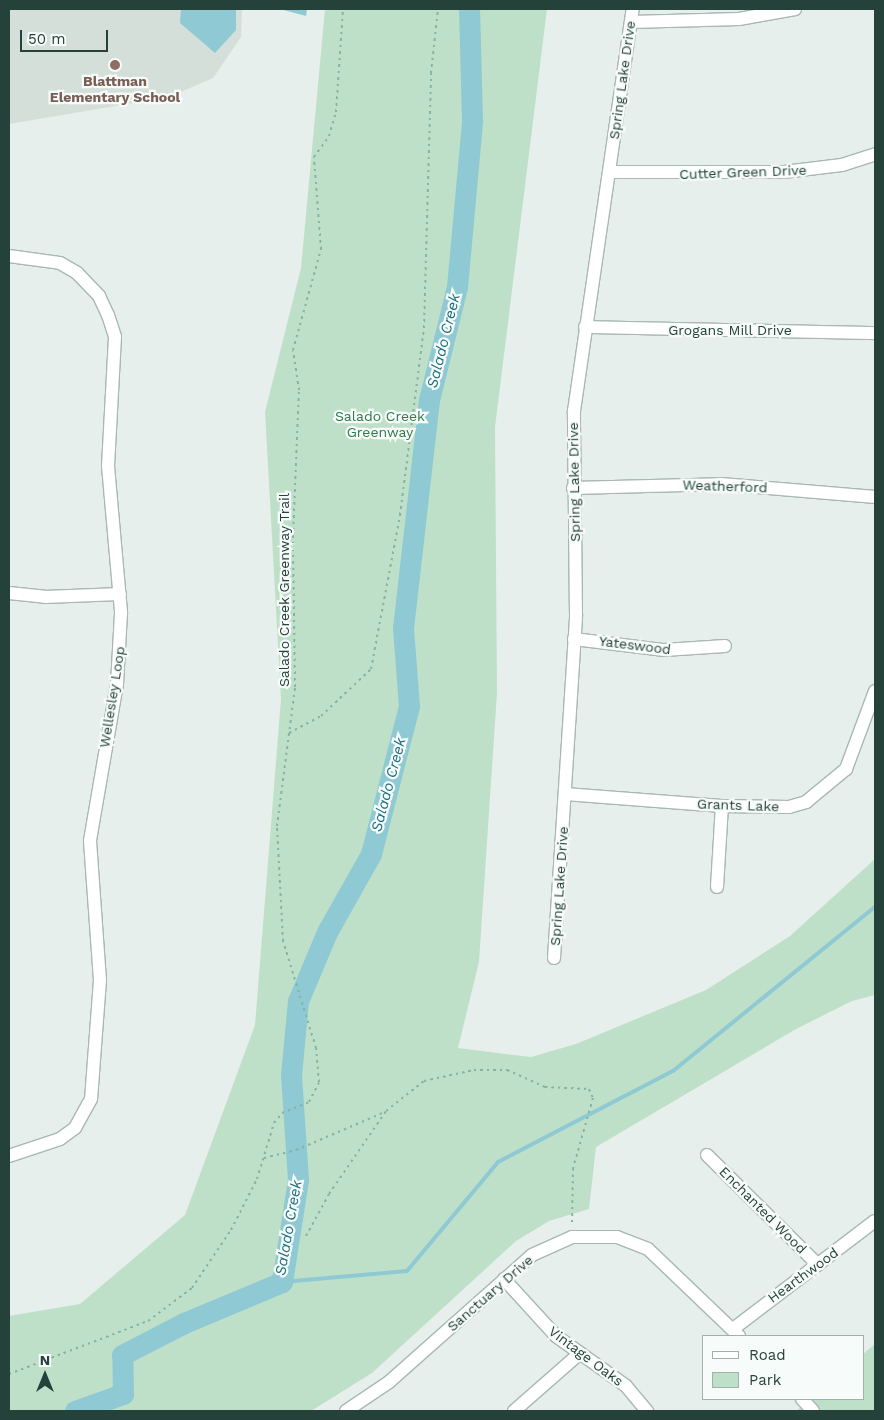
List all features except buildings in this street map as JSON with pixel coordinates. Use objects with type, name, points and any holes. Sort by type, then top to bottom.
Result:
[{"type":"street","points":[[632,15],[740,19],[796,9]]},
{"type":"street","name":"Spring Lake Drive","points":[[554,958],[574,639],[574,411],[632,15]]},
{"type":"street","name":"Cutter Green Drive","points":[[608,172],[793,171],[842,165],[874,158]]},
{"type":"street","name":"Wellesley Loop","points":[[9,256],[60,263],[77,273],[99,296],[108,315],[115,337],[108,466],[120,594],[117,684],[90,841],[100,980],[91,1099],[75,1128],[60,1139],[9,1156]]},
{"type":"street","name":"Grogans Mill Drive","points":[[585,327],[875,333]]},
{"type":"street","name":"Weatherford","points":[[573,488],[721,484],[875,497]]},
{"type":"street","points":[[9,593],[45,597],[120,594]]},
{"type":"street","name":"Yateswood","points":[[574,639],[664,650],[725,646]]},
{"type":"street","name":"Grants Lake","points":[[565,794],[722,806],[789,807],[820,795],[846,769],[875,691]]},
{"type":"street","points":[[717,887],[722,806]]},
{"type":"street","name":"Enchanted Wood","points":[[707,1154],[818,1265]]},
{"type":"street","name":"Hearthwood","points":[[736,1333],[818,1265],[875,1221]]},
{"type":"street","name":"Sanctuary Drive","points":[[346,1411],[389,1382],[532,1255],[572,1237],[617,1237],[648,1249],[736,1333]]},
{"type":"street","name":"Vintage Oaks","points":[[504,1279],[556,1336],[626,1386],[646,1411]]},
{"type":"street","points":[[514,1411],[580,1353]]},
{"type":"street","points":[[803,1400],[814,1411]]},
{"type":"path","name":"Salado Creek Greenway Trail","points":[[9,1374],[148,1321],[173,1305],[192,1288],[231,1230],[264,1158],[274,1123],[282,1113],[309,1102],[319,1072],[305,1015],[283,941],[277,826],[295,687],[292,537],[299,390],[293,350],[321,249],[314,157],[328,136],[336,112],[343,9]]},
{"type":"path","points":[[289,733],[321,716],[371,669],[400,515],[424,328],[432,73],[438,9]]},
{"type":"path","points":[[264,1158],[296,1150],[386,1111],[424,1081],[474,1070],[507,1070],[545,1086],[589,1089],[593,1098],[573,1168],[572,1237]]},
{"type":"path","points":[[306,1236],[329,1194],[386,1111]]},
{"type":"shaded area","name":"Blattman Elementary School","points":[[9,9],[242,9],[241,37],[213,78],[169,97],[9,124]]},
{"type":"green space","name":"Salado Creek Greenway","points":[[325,9],[547,9],[495,427],[497,693],[479,962],[458,1048],[531,1057],[576,1044],[706,990],[790,936],[875,859],[875,995],[852,1001],[796,1029],[596,1147],[589,1209],[549,1221],[516,1241],[372,1373],[311,1411],[9,1411],[9,1316],[80,1304],[185,1215],[255,1025],[281,699],[265,412],[301,268]]},
{"type":"green space","points":[[875,1344],[875,1411],[796,1411],[810,1400],[864,1400],[864,1353]]},
{"type":"water","points":[[181,9],[236,9],[236,30],[215,53],[180,23]]},
{"type":"water","points":[[280,9],[307,9],[306,16]]},
{"type":"waterway","name":"Salado Creek","points":[[75,1411],[123,1394],[122,1355],[184,1323],[282,1282],[298,1180],[291,1075],[298,1001],[327,932],[371,854],[409,706],[403,628],[429,400],[457,287],[472,121],[469,9]]},
{"type":"waterway","points":[[282,1282],[407,1271],[498,1162],[673,1071],[875,907]]},
{"type":"place","name":"Blattman Elementary School","points":[[115,65]]}]
